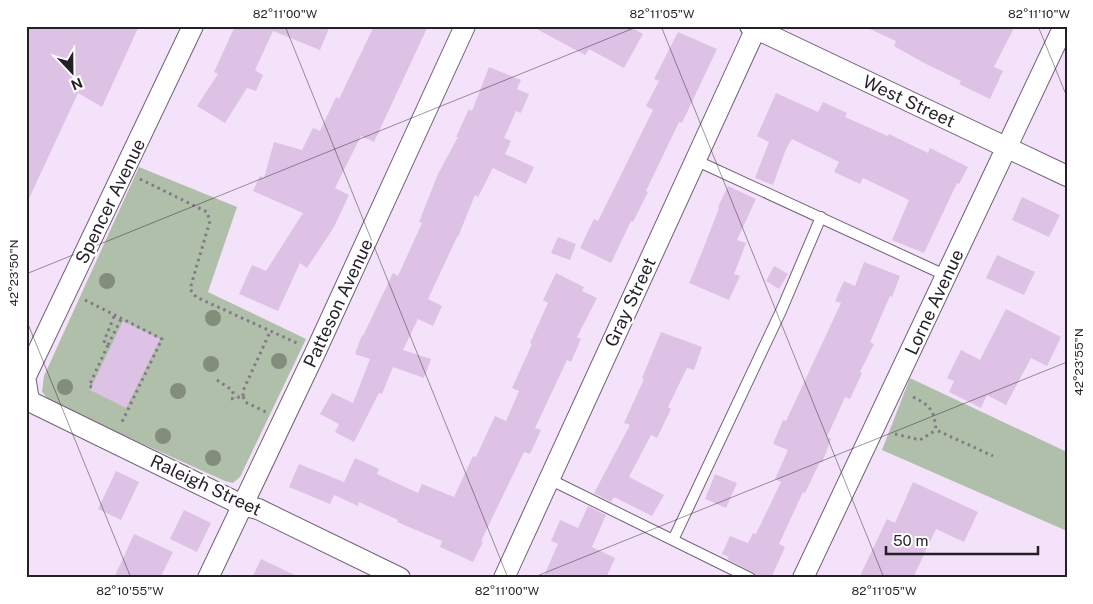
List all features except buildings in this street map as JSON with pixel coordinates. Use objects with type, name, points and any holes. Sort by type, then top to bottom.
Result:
[{"type":"street","name":"Spencer Avenue","points":[[26,376],[193,26]]},
{"type":"street","name":"Patteson Avenue","points":[[208,578],[315,353],[465,26]]},
{"type":"street","name":"Lorne Avenue","points":[[803,578],[1008,148],[1064,26]]},
{"type":"street","name":"West Street","points":[[754,27],[1067,176]]},
{"type":"street","name":"Gray Street","points":[[504,578],[754,27]]},
{"type":"street","name":"Raleigh Street","points":[[26,382],[29,401],[242,505],[258,509],[400,578]]},
{"type":"lane","points":[[695,160],[946,276]]},
{"type":"lane","points":[[673,540],[781,311],[821,217]]},
{"type":"lane","points":[[549,479],[750,578]]},
{"type":"path","points":[[137,177],[207,212],[210,221],[190,289],[196,297],[301,345]]},
{"type":"path","points":[[81,298],[122,317],[162,339],[117,431]]},
{"type":"path","points":[[108,344],[104,341],[115,314]]},
{"type":"path","points":[[92,387],[89,386],[122,317]]},
{"type":"path","points":[[269,414],[245,402],[243,391],[270,332]]},
{"type":"path","points":[[217,380],[232,390],[234,398],[243,396]]},
{"type":"path","points":[[913,396],[927,404],[935,415],[936,430]]},
{"type":"path","points":[[895,434],[920,440],[936,430]]},
{"type":"path","points":[[936,430],[993,456]]},
{"type":"green space","points":[[139,167],[237,207],[208,292],[306,339],[240,477],[233,483],[52,403],[42,392],[44,376]]},
{"type":"green space","points":[[910,378],[1067,452],[1067,531],[882,450]]}]
